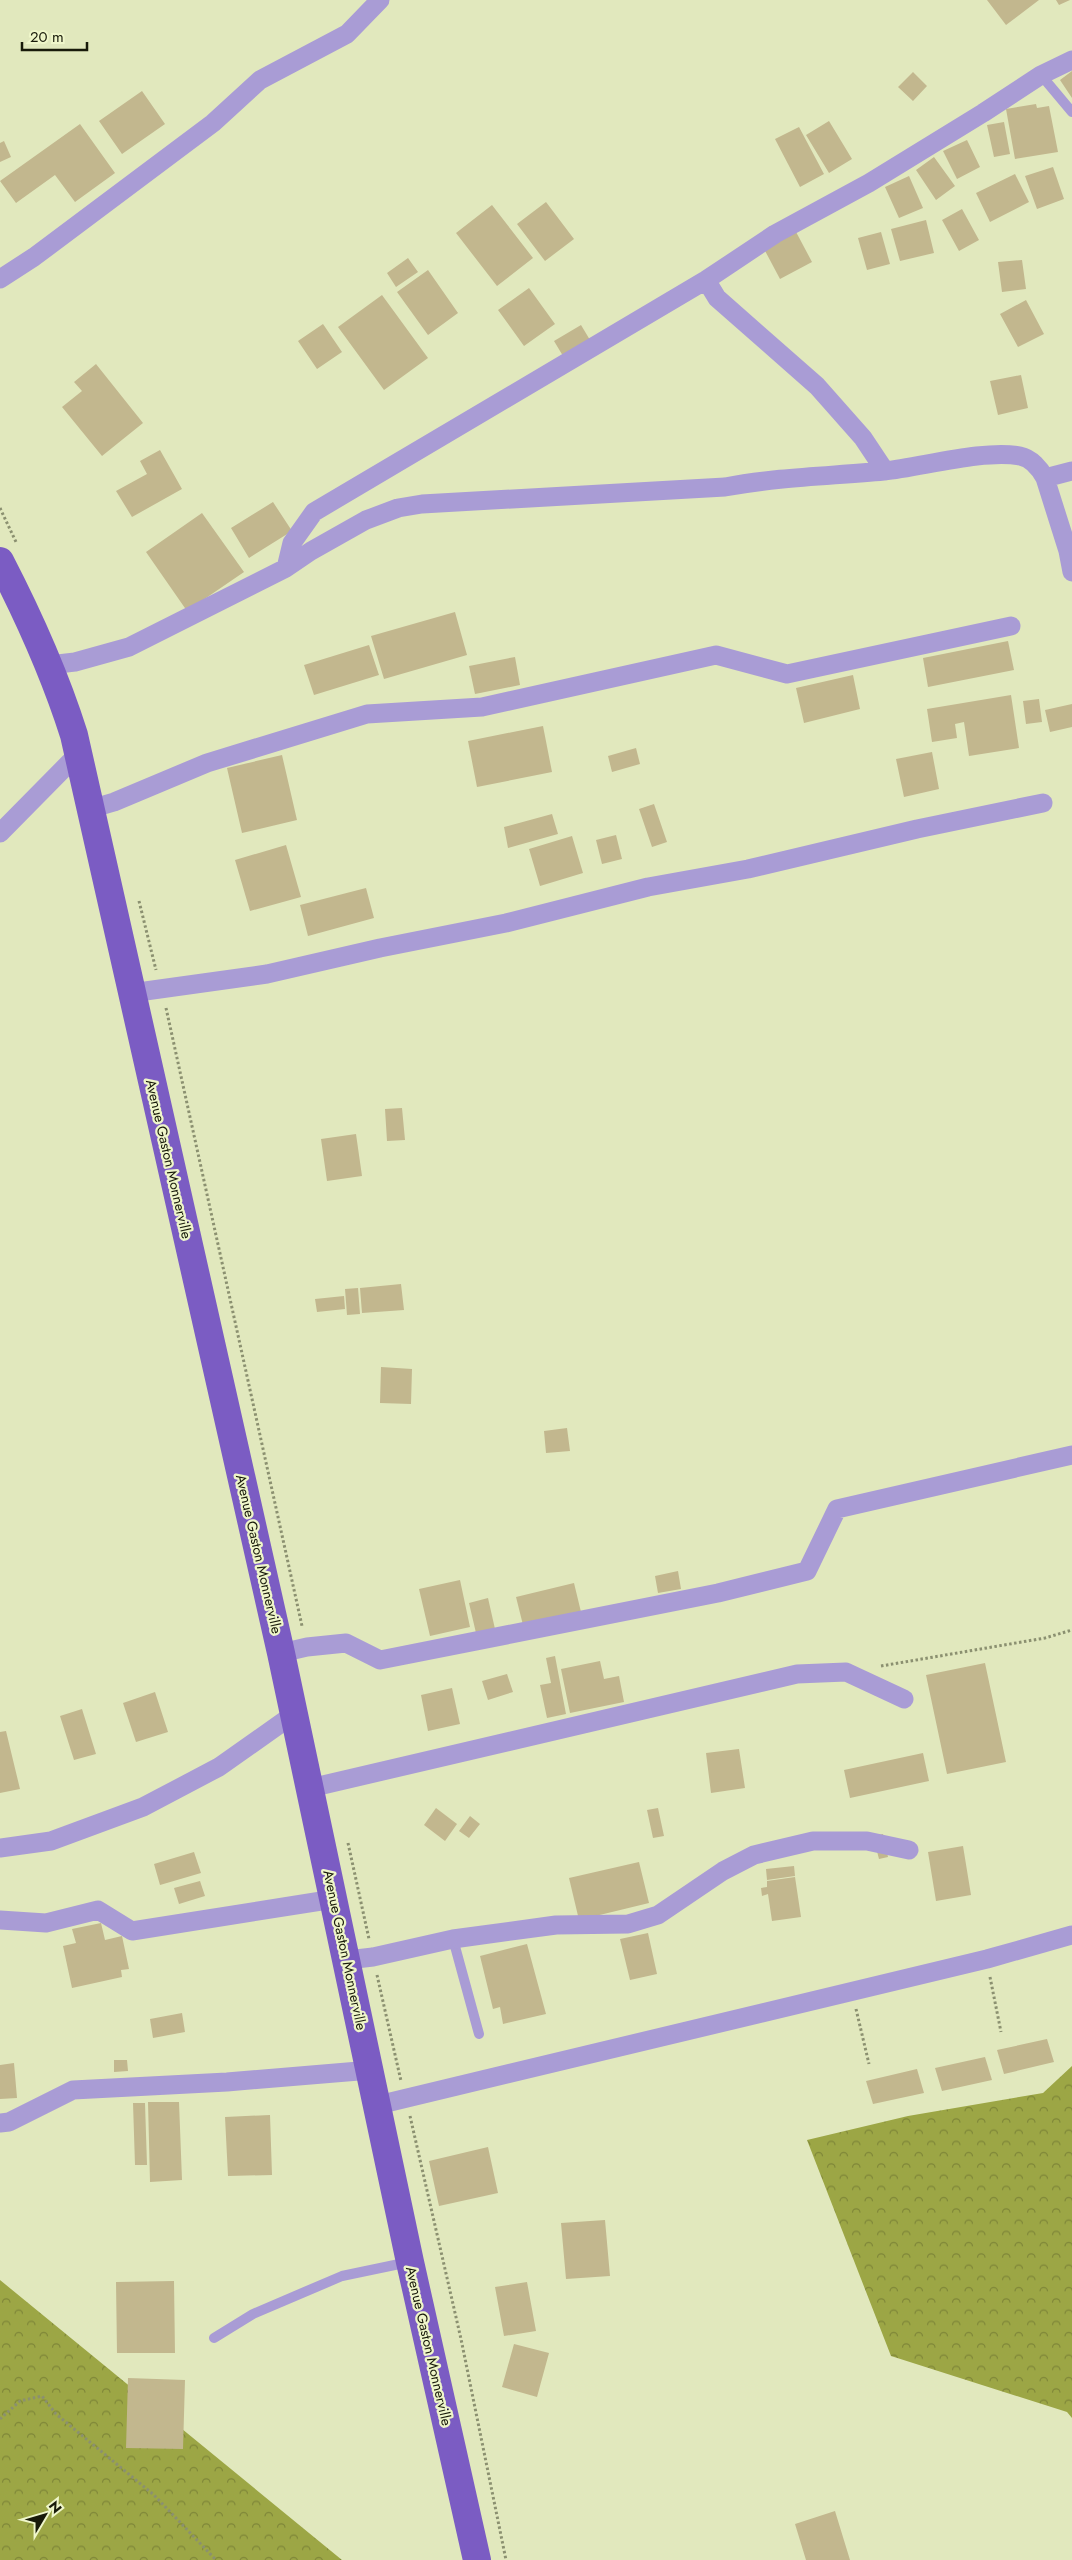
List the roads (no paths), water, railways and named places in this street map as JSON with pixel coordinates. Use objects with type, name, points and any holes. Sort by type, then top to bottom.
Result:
[{"type":"main road","name":"Avenue Gaston Monnerville","points":[[0,561],[63,699],[90,809],[281,1653],[371,2070],[410,2262],[477,2560]]},
{"type":"street","points":[[0,279],[34,257],[213,123],[260,80],[347,34],[380,0]]},
{"type":"street","points":[[286,568],[292,543],[314,512],[706,280],[775,234],[868,183],[983,113],[1041,75],[1072,60]]},
{"type":"street","points":[[706,280],[717,298],[817,386],[840,410],[885,471]]},
{"type":"street","points":[[48,665],[75,662],[129,648],[286,568],[311,551],[366,520],[398,508],[422,504],[709,488],[768,479],[885,471],[1000,454],[1022,456],[1040,468],[1045,478],[1068,551],[1072,572]]},
{"type":"street","points":[[1045,478],[1072,471]]},
{"type":"street","points":[[90,809],[114,802],[207,763],[367,714],[482,707],[716,655],[787,674],[1011,626]]},
{"type":"street","points":[[0,833],[77,755]]},
{"type":"street","points":[[131,993],[266,974],[380,948],[506,923],[648,887],[748,869],[917,829],[1043,803]]},
{"type":"street","points":[[281,1653],[307,1647],[346,1643],[380,1660],[718,1593],[807,1571],[837,1509],[1072,1455]]},
{"type":"street","points":[[310,1788],[797,1674],[846,1672],[904,1699]]},
{"type":"street","points":[[0,1848],[51,1841],[143,1807],[219,1768],[294,1714]]},
{"type":"street","points":[[347,1960],[373,1957],[453,1939],[556,1925],[628,1924],[658,1915],[723,1871],[754,1854],[813,1841],[868,1841],[909,1850]]},
{"type":"street","points":[[0,1920],[46,1923],[98,1910],[132,1931],[334,1899]]},
{"type":"street","points":[[378,2105],[987,1959],[1072,1935]]},
{"type":"street","points":[[0,2123],[9,2122],[73,2090],[227,2082],[371,2070]]},
{"type":"lane","points":[[1041,75],[1072,112]]},
{"type":"lane","points":[[453,1939],[478,2034]]},
{"type":"lane","points":[[214,2338],[253,2314],[342,2276],[410,2262]]}]
